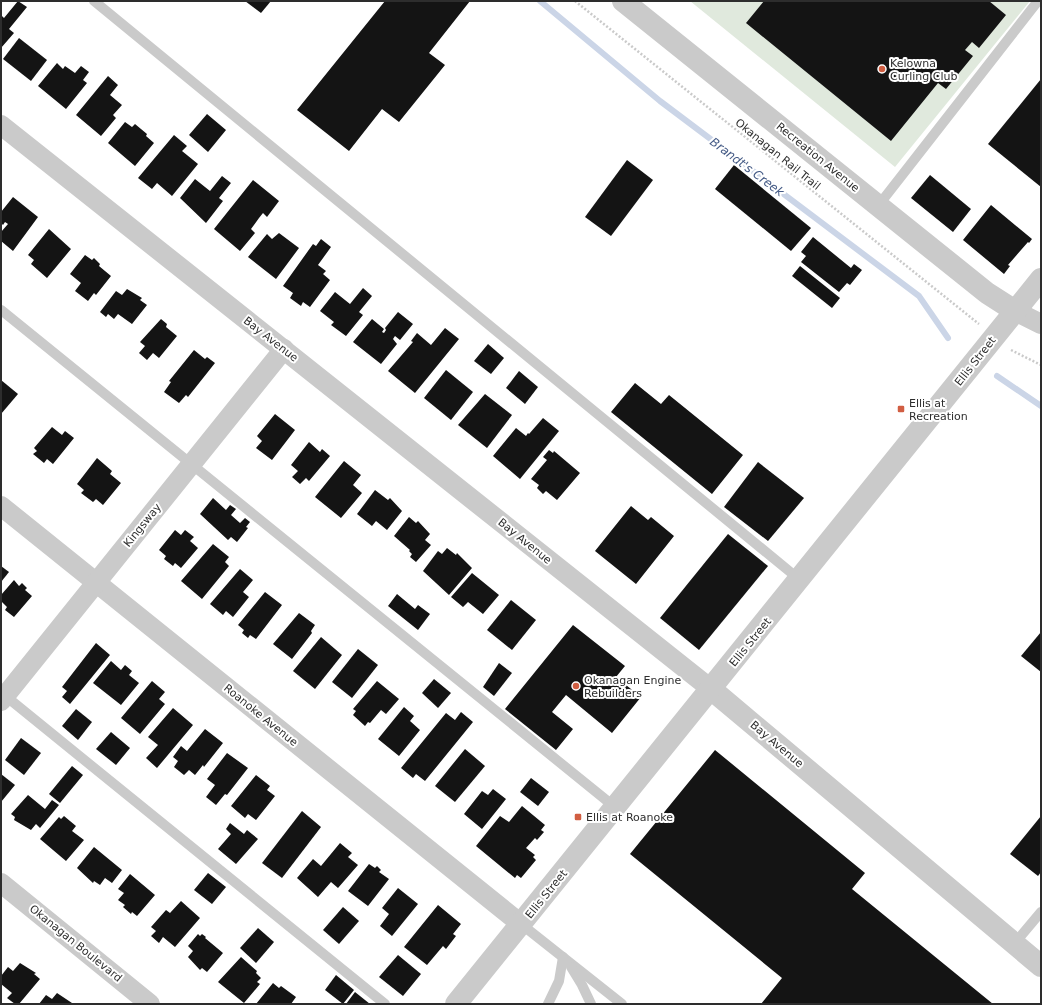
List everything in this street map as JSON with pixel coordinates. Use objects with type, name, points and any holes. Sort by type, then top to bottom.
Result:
[{"type":"street","name":"Recreation Avenue","points":[[623,1],[987,293],[1015,311]]},
{"type":"street","name":"Bay Avenue","points":[[1,125],[711,689],[1041,966]]},
{"type":"street","name":"Ellis Street","points":[[456,1004],[800,580],[1041,279]]},
{"type":"street","points":[[1015,311],[1041,324]]},
{"type":"street","name":"Kingsway","points":[[2,697],[284,349]]},
{"type":"street","name":"Roanoke Avenue","points":[[1,506],[521,924]]},
{"type":"street","name":"Okanagan Boulevard","points":[[1,883],[150,1004]]},
{"type":"lane","points":[[94,1],[800,580]]},
{"type":"lane","points":[[878,206],[1038,1]]},
{"type":"lane","points":[[1,310],[616,808]]},
{"type":"lane","points":[[2,697],[385,1004]]},
{"type":"lane","points":[[1014,944],[1041,912]]},
{"type":"lane","points":[[521,924],[622,1004]]},
{"type":"lane","points":[[548,1004],[559,981],[563,957]]},
{"type":"lane","points":[[563,957],[578,978],[591,1004]]},
{"type":"path","name":"Okanagan Rail Trail","points":[[575,1],[972,319]]},
{"type":"path","points":[[1014,353],[1041,365]]},
{"type":"shaded area","name":"Kelowna Curling Club","points":[[690,1],[1030,1],[895,167]]},
{"type":"building","points":[[18,1],[27,7],[9,29],[14,33],[1,48],[1,15],[4,18]]},
{"type":"building","points":[[245,1],[271,1],[261,13]]},
{"type":"building","points":[[385,1],[470,1],[429,53],[445,65],[399,122],[382,109],[349,151],[297,110]]},
{"type":"building","name":"Kelowna Curling Club","points":[[764,1],[989,1],[1006,15],[979,48],[972,42],[965,50],[973,56],[946,89],[938,83],[891,141],[746,23]]},
{"type":"building","points":[[19,38],[47,60],[31,81],[3,59]]},
{"type":"building","points":[[57,63],[63,69],[65,66],[75,73],[81,66],[89,72],[83,80],[87,83],[66,109],[38,86]]},
{"type":"building","points":[[108,76],[118,85],[110,95],[122,105],[113,115],[116,118],[101,136],[76,115]]},
{"type":"building","points":[[1041,79],[1041,187],[988,144]]},
{"type":"building","points":[[207,114],[226,130],[208,152],[189,135]]},
{"type":"building","points":[[125,122],[132,127],[135,124],[147,134],[146,136],[154,143],[135,166],[108,143]]},
{"type":"building","points":[[174,135],[187,146],[182,151],[198,164],[172,196],[157,183],[152,189],[138,178]]},
{"type":"building","points":[[627,160],[653,180],[611,236],[585,217]]},
{"type":"building","points":[[734,165],[811,228],[791,251],[715,189]]},
{"type":"building","points":[[930,175],[971,209],[953,232],[911,198]]},
{"type":"building","points":[[222,176],[231,183],[219,198],[223,201],[206,223],[180,198],[195,179],[210,191]]},
{"type":"building","points":[[253,180],[279,201],[267,217],[263,213],[259,218],[251,229],[255,233],[240,251],[214,229]]},
{"type":"building","points":[[13,197],[38,217],[13,251],[1,241],[1,232],[8,224],[5,222],[3,225],[1,223],[1,212]]},
{"type":"building","points":[[991,205],[1032,239],[1008,265],[1010,266],[1004,274],[963,240]]},
{"type":"building","points":[[49,229],[71,249],[47,278],[31,264],[34,260],[28,255]]},
{"type":"building","points":[[279,233],[299,248],[276,279],[248,257],[267,234],[272,239]]},
{"type":"building","points":[[813,237],[851,268],[854,264],[862,270],[850,285],[847,283],[839,292],[801,262],[806,256],[801,252]]},
{"type":"building","points":[[321,239],[331,247],[318,265],[326,271],[323,274],[330,280],[310,307],[303,302],[301,306],[290,298],[293,293],[283,286],[313,244],[316,246]]},
{"type":"building","points":[[85,255],[92,260],[94,258],[100,264],[99,266],[111,276],[96,295],[94,293],[88,301],[75,291],[81,283],[70,274]]},
{"type":"building","points":[[800,266],[840,298],[832,308],[792,276]]},
{"type":"building","points":[[363,288],[372,296],[359,312],[363,315],[346,336],[331,325],[334,322],[320,311],[335,292],[350,304]]},
{"type":"building","points":[[127,289],[142,298],[140,300],[147,305],[132,324],[118,314],[114,319],[108,314],[106,317],[100,312],[116,291],[122,295]]},
{"type":"building","points":[[398,312],[413,324],[400,340],[395,336],[393,339],[397,344],[381,364],[353,342],[372,319],[384,329],[382,332],[384,333],[386,330],[385,328]]},
{"type":"building","points":[[161,319],[167,324],[166,327],[177,336],[159,358],[153,353],[147,360],[139,353],[145,346],[140,342]]},
{"type":"building","points":[[445,328],[459,339],[415,393],[388,371],[413,342],[411,341],[417,333],[431,345]]},
{"type":"building","points":[[488,344],[504,358],[491,374],[474,361]]},
{"type":"building","points":[[194,350],[205,359],[207,357],[215,363],[188,397],[186,395],[179,403],[164,392],[171,382],[169,381]]},
{"type":"building","points":[[446,370],[473,392],[451,420],[424,398]]},
{"type":"building","points":[[519,371],[538,387],[525,404],[506,388]]},
{"type":"building","points":[[1,380],[18,394],[1,414]]},
{"type":"building","points":[[635,383],[661,404],[669,395],[743,455],[712,494],[611,412]]},
{"type":"building","points":[[485,394],[512,415],[487,448],[458,425]]},
{"type":"building","points":[[275,414],[295,430],[272,460],[256,448],[262,441],[257,436]]},
{"type":"building","points":[[543,418],[559,431],[520,479],[493,456],[516,428],[526,436]]},
{"type":"building","points":[[52,427],[62,435],[65,431],[74,438],[53,464],[47,459],[44,463],[33,454],[37,451],[34,448]]},
{"type":"building","points":[[309,442],[320,452],[322,449],[330,456],[309,481],[306,478],[300,484],[292,477],[298,471],[291,465]]},
{"type":"building","points":[[549,450],[553,453],[554,451],[580,473],[557,500],[546,491],[543,494],[537,488],[539,485],[531,479],[547,460],[543,457]]},
{"type":"building","points":[[97,458],[112,471],[110,474],[121,483],[103,505],[96,499],[93,502],[81,493],[84,490],[77,484]]},
{"type":"building","points":[[344,461],[361,475],[353,485],[362,493],[341,518],[315,497]]},
{"type":"building","points":[[758,462],[804,498],[768,541],[724,507]]},
{"type":"building","points":[[375,490],[388,500],[390,498],[402,511],[387,530],[376,521],[372,526],[357,514]]},
{"type":"building","points":[[213,498],[226,510],[230,505],[236,509],[231,515],[240,523],[245,518],[250,522],[246,527],[248,528],[237,542],[231,537],[228,540],[200,514]]},
{"type":"building","points":[[631,506],[648,520],[651,517],[674,536],[636,584],[595,551]]},
{"type":"building","points":[[409,517],[416,523],[418,521],[430,534],[425,540],[431,545],[416,562],[410,557],[412,554],[409,551],[410,550],[394,536]]},
{"type":"building","points":[[175,530],[181,535],[185,530],[194,537],[190,541],[198,548],[181,568],[175,563],[173,566],[164,559],[166,556],[159,550]]},
{"type":"building","points":[[728,534],[768,566],[699,650],[660,618]]},
{"type":"building","points":[[213,544],[229,557],[225,562],[229,566],[202,599],[181,581]]},
{"type":"building","points":[[447,548],[456,555],[457,553],[472,568],[449,595],[423,571],[438,551],[442,554]]},
{"type":"building","points":[[1,566],[9,572],[1,582]]},
{"type":"building","points":[[240,569],[253,580],[243,592],[249,597],[233,617],[226,611],[223,615],[210,604]]},
{"type":"building","points":[[472,573],[499,595],[483,614],[468,602],[463,607],[451,597]]},
{"type":"building","points":[[14,580],[19,586],[22,583],[27,588],[25,590],[32,596],[14,617],[5,610],[7,607],[1,601],[1,595]]},
{"type":"building","points":[[265,592],[282,605],[256,639],[250,635],[248,638],[242,633],[244,630],[238,625]]},
{"type":"building","points":[[397,594],[415,609],[418,605],[430,614],[418,630],[388,606]]},
{"type":"building","points":[[511,600],[536,620],[512,650],[487,630]]},
{"type":"building","points":[[299,613],[315,625],[311,631],[312,633],[292,659],[273,644]]},
{"type":"building","name":"Okanagan Engine Rebuilders","points":[[573,625],[625,666],[616,677],[641,697],[612,733],[566,695],[552,712],[573,729],[556,750],[505,709]]},
{"type":"building","points":[[1041,632],[1041,672],[1021,656]]},
{"type":"building","points":[[321,637],[342,655],[315,689],[293,671]]},
{"type":"building","points":[[96,643],[110,655],[70,704],[62,697],[67,691],[62,687]]},
{"type":"building","points":[[358,649],[378,665],[352,698],[332,682]]},
{"type":"building","points":[[111,661],[121,670],[125,665],[132,671],[129,675],[139,683],[121,705],[93,683]]},
{"type":"building","points":[[499,663],[512,673],[494,696],[483,687]]},
{"type":"building","points":[[434,679],[451,693],[438,708],[422,693]]},
{"type":"building","points":[[152,681],[165,692],[159,699],[165,704],[140,734],[121,718]]},
{"type":"building","points":[[377,681],[399,699],[386,714],[381,710],[370,723],[368,722],[365,726],[353,715],[356,711],[353,709]]},
{"type":"building","points":[[404,707],[414,716],[410,721],[420,730],[399,756],[378,739]]},
{"type":"building","points":[[173,708],[193,725],[157,768],[146,758],[158,745],[148,737]]},
{"type":"building","points":[[76,709],[92,722],[78,740],[62,726]]},
{"type":"building","points":[[461,712],[473,722],[425,781],[416,774],[413,778],[401,768],[446,713],[455,720]]},
{"type":"building","points":[[205,729],[223,743],[204,767],[203,765],[195,775],[189,770],[184,775],[174,767],[178,761],[173,757],[181,746],[187,751]]},
{"type":"building","points":[[111,732],[130,748],[116,765],[96,749]]},
{"type":"building","points":[[21,738],[41,753],[24,775],[5,760]]},
{"type":"building","points":[[465,749],[485,766],[455,802],[435,786]]},
{"type":"building","points":[[715,750],[865,873],[852,889],[993,1004],[761,1004],[782,978],[630,854]]},
{"type":"building","points":[[227,753],[248,768],[227,795],[225,794],[216,805],[206,797],[215,785],[207,779]]},
{"type":"building","points":[[72,766],[83,775],[60,803],[49,794]]},
{"type":"building","points":[[1,774],[15,785],[1,802]]},
{"type":"building","points":[[256,775],[270,786],[267,790],[275,796],[256,820],[248,814],[245,818],[231,806]]},
{"type":"building","points":[[531,778],[549,792],[538,806],[520,792]]},
{"type":"building","points":[[493,789],[506,799],[482,829],[464,814],[482,791],[488,795]]},
{"type":"building","points":[[28,795],[45,809],[52,800],[59,805],[40,828],[36,824],[31,830],[14,820],[15,817],[11,814]]},
{"type":"building","points":[[522,806],[545,825],[541,830],[544,832],[537,840],[535,838],[526,848],[535,855],[533,857],[536,860],[521,878],[517,875],[515,878],[476,846],[500,816],[509,822]]},
{"type":"building","points":[[302,811],[321,827],[282,878],[262,863]]},
{"type":"building","points":[[64,816],[76,826],[72,831],[84,840],[66,861],[40,839],[59,817],[61,819]]},
{"type":"building","points":[[1041,816],[1041,872],[1038,876],[1010,854]]},
{"type":"building","points":[[230,823],[244,834],[247,830],[258,839],[236,864],[218,849],[231,834],[226,829]]},
{"type":"building","points":[[340,843],[352,853],[348,857],[358,865],[338,888],[331,882],[318,897],[297,878],[313,859],[321,866]]},
{"type":"building","points":[[94,847],[122,870],[112,883],[105,878],[100,885],[94,881],[93,883],[77,868]]},
{"type":"building","points":[[369,864],[375,868],[377,866],[381,870],[379,872],[389,879],[368,906],[348,891]]},
{"type":"building","points":[[208,873],[226,887],[212,904],[194,890]]},
{"type":"building","points":[[130,874],[155,895],[137,916],[132,912],[131,914],[123,907],[125,905],[118,900],[124,893],[118,889]]},
{"type":"building","points":[[398,888],[418,904],[392,936],[380,926],[389,914],[382,908]]},
{"type":"building","points":[[181,901],[200,918],[175,947],[163,937],[159,943],[151,936],[156,931],[151,927],[166,910],[170,913]]},
{"type":"building","points":[[438,905],[461,924],[453,934],[456,936],[446,949],[443,946],[427,965],[404,947]]},
{"type":"building","points":[[343,907],[359,921],[339,944],[323,930]]},
{"type":"building","points":[[258,928],[274,942],[256,963],[240,948]]},
{"type":"building","points":[[198,934],[200,936],[202,934],[206,937],[205,938],[223,953],[207,972],[202,968],[200,970],[188,957],[193,951],[188,946]]},
{"type":"building","points":[[398,955],[421,974],[403,996],[379,977]]},
{"type":"building","points":[[241,957],[257,971],[256,973],[261,978],[257,982],[260,984],[244,1003],[218,982]]},
{"type":"building","points":[[20,963],[36,973],[34,974],[40,979],[19,1004],[15,1004],[7,998],[12,993],[1,984],[1,976],[8,967],[13,971]]},
{"type":"building","points":[[336,975],[354,990],[343,1004],[325,990]]},
{"type":"building","points":[[273,983],[279,988],[281,986],[296,997],[291,1004],[256,1004]]},
{"type":"building","points":[[355,992],[370,1004],[346,1004]]},
{"type":"building","points":[[57,993],[72,1003],[39,1004],[46,995],[52,999]]},
{"type":"waterway","name":"Brandt's Creek","points":[[540,1],[660,101],[919,296],[948,338]]},
{"type":"waterway","name":"Brandt's Creek","points":[[997,376],[1041,406]]},
{"type":"place","name":"Kelowna Curling Club","points":[[882,69]]},
{"type":"place","name":"Ellis at Recreation","points":[[901,409]]},
{"type":"place","name":"Okanagan Engine Rebuilders","points":[[576,686]]},
{"type":"place","name":"Ellis at Roanoke","points":[[578,817]]}]
